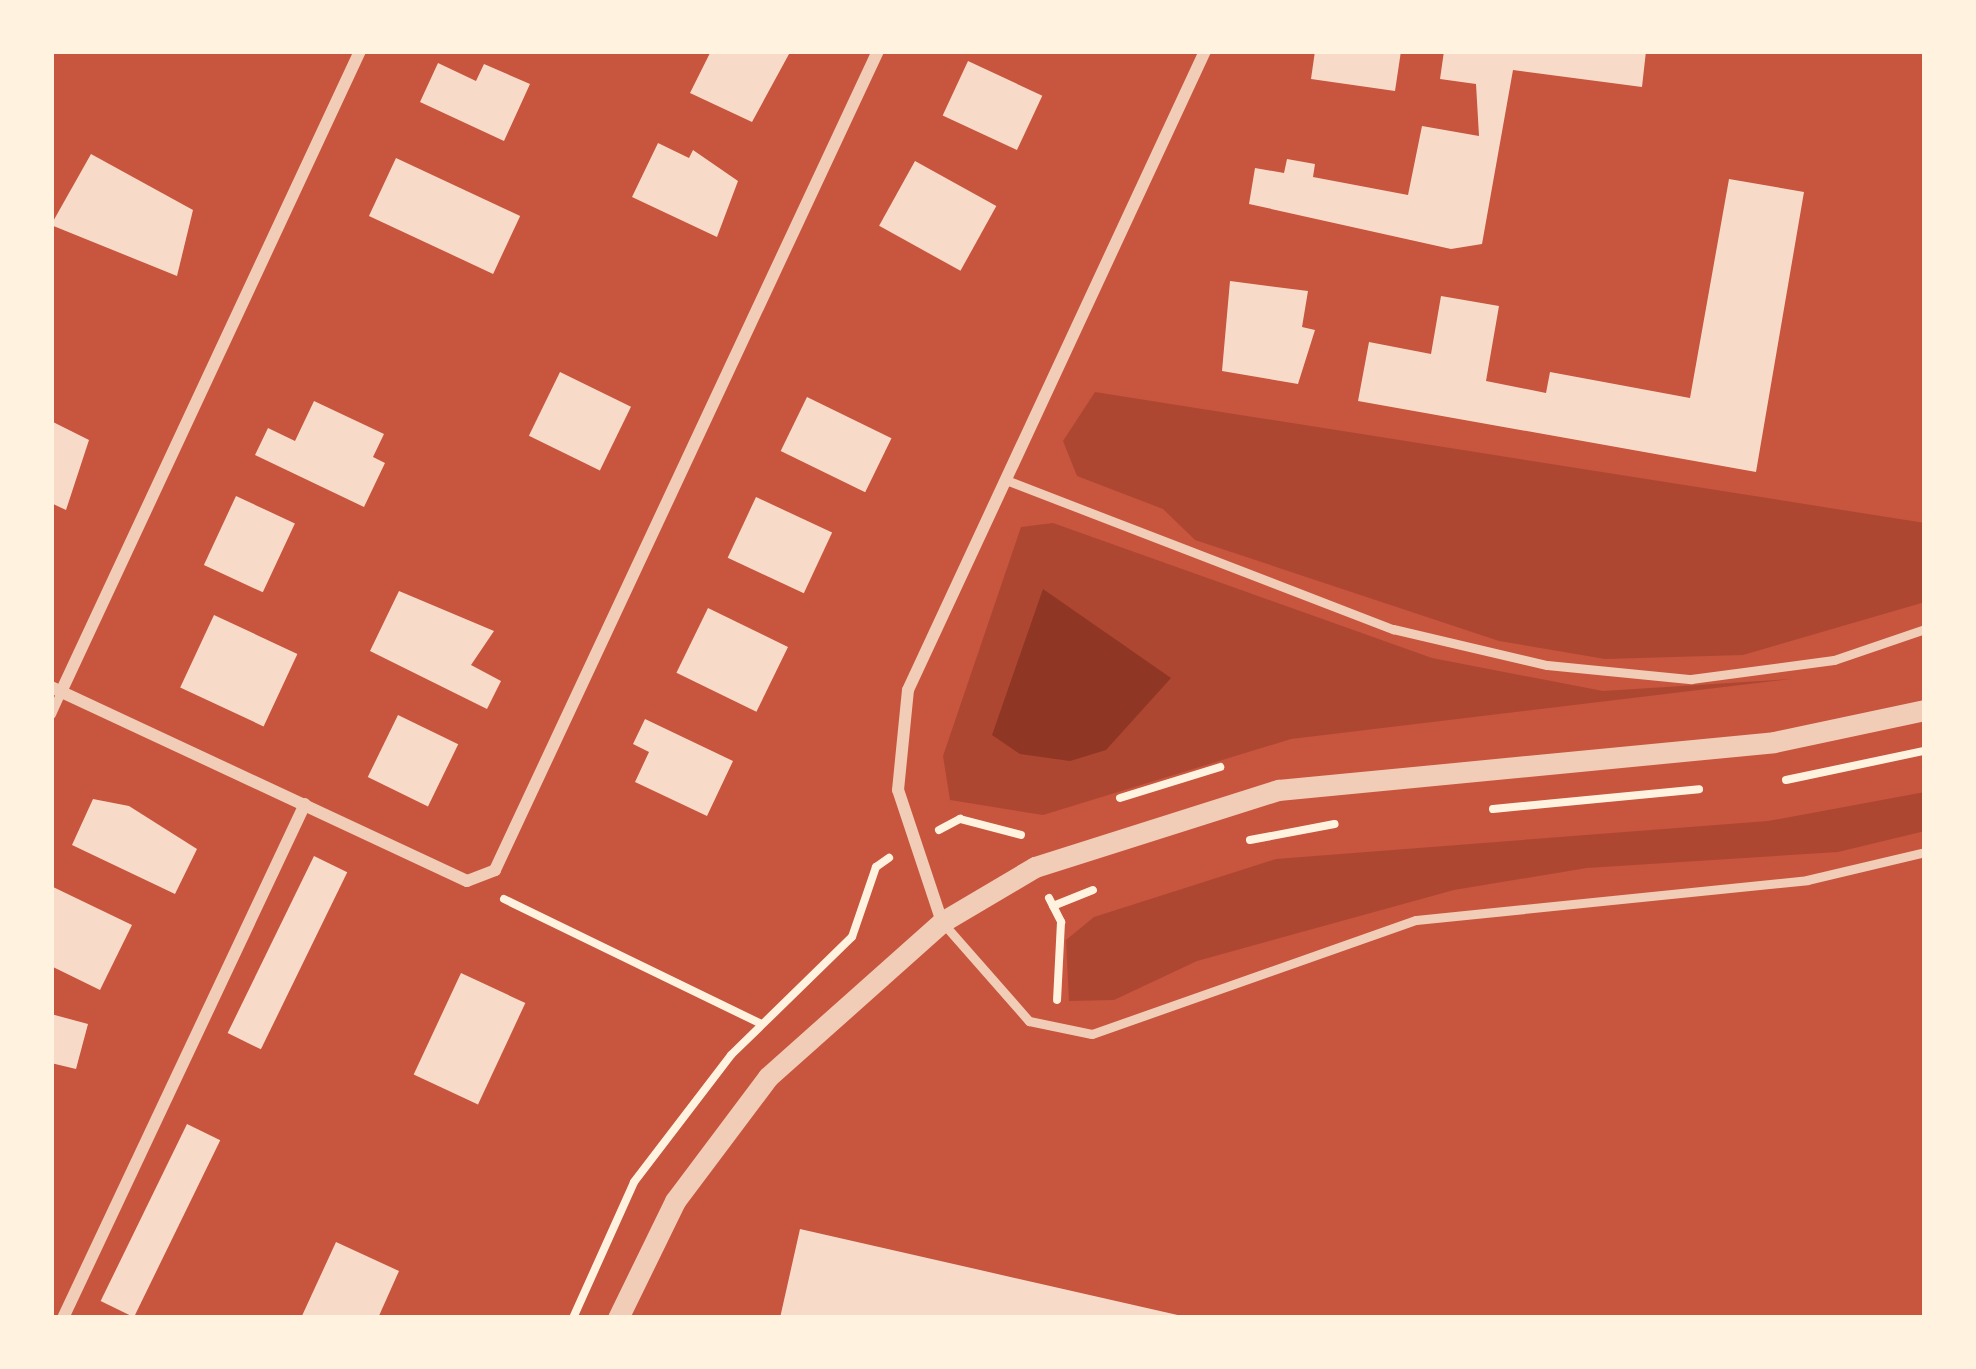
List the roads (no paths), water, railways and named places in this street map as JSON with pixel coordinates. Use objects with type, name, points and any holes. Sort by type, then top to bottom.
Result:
[{"type":"street","points":[[360,51],[56,690],[467,881],[508,852],[878,51]]},
{"type":"street","points":[[942,922],[909,845],[899,738],[908,690],[1204,51]]},
{"type":"street","points":[[618,1318],[675,1201],[768,1077],[942,922],[1035,867],[1278,790],[1774,742],[1925,710]]},
{"type":"street","points":[[63,1318],[304,805]]},
{"type":"lane","points":[[1006,480],[1393,628],[1547,665],[1691,679],[1834,660],[1925,629]]},
{"type":"lane","points":[[51,714],[56,690]]},
{"type":"lane","points":[[942,922],[1029,1021],[1092,1034],[1416,920],[1808,880],[1925,852]]}]
